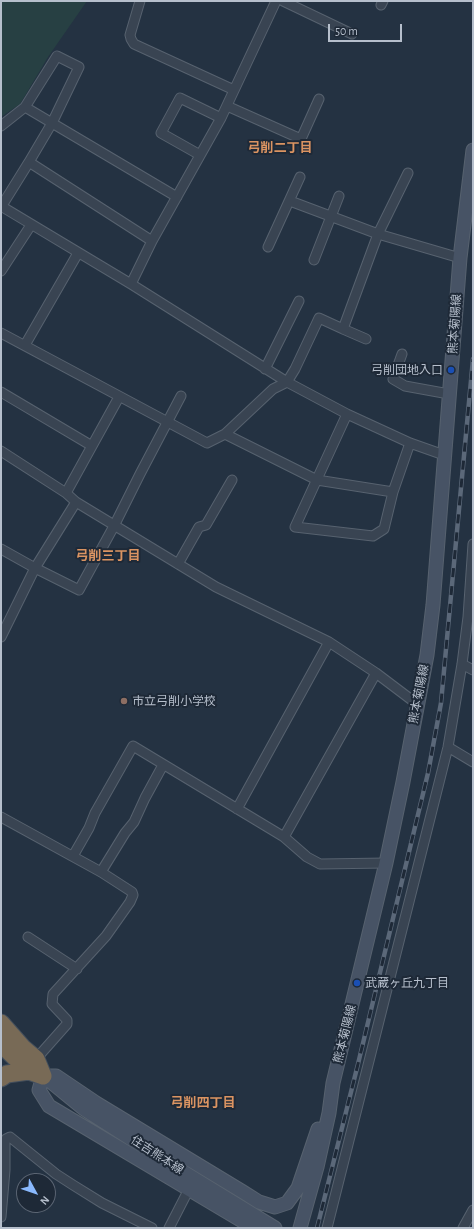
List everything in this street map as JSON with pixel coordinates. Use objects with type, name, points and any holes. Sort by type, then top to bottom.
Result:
[{"type":"highway","points":[[1,1023],[36,1069]]},
{"type":"highway","points":[[1,1044],[36,1069]]},
{"type":"highway","points":[[1,1078],[7,1074],[36,1069]]},
{"type":"main road","name":"熊本菊陽線","points":[[300,1228],[317,1167],[329,1113],[333,1083],[386,863],[427,655],[433,606],[460,258],[473,150]]},
{"type":"main road","points":[[254,1228],[49,1106],[39,1090],[36,1069],[56,1076],[96,1103],[259,1202],[274,1208],[287,1203],[298,1188],[333,1083]]},
{"type":"main road","name":"住吉熊本線","points":[[36,1069],[84,1108],[172,1166],[275,1228]]},
{"type":"street","points":[[140,1],[130,35],[134,44],[234,90]]},
{"type":"street","points":[[130,284],[152,241],[221,118],[276,1]]},
{"type":"street","points":[[283,1],[352,34]]},
{"type":"street","points":[[1,126],[25,107],[57,56],[79,67],[52,123],[1,207],[130,284],[287,382],[346,414],[410,444],[444,455]]},
{"type":"street","points":[[200,155],[161,133],[180,98],[221,118]]},
{"type":"street","points":[[227,106],[301,140],[318,99]]},
{"type":"street","points":[[25,107],[177,197]]},
{"type":"street","points":[[29,162],[152,241]]},
{"type":"street","points":[[343,329],[378,234],[408,173]]},
{"type":"street","points":[[268,246],[300,177]]},
{"type":"street","points":[[314,260],[339,196]]},
{"type":"street","points":[[290,201],[378,234],[460,258]]},
{"type":"street","points":[[1,271],[31,225]]},
{"type":"street","points":[[25,346],[78,253]]},
{"type":"street","points":[[265,369],[299,301]]},
{"type":"street","points":[[1,333],[207,443],[225,434],[273,389],[287,382],[295,369],[319,318],[366,339]]},
{"type":"street","points":[[402,354],[394,379],[405,386],[449,394]]},
{"type":"street","points":[[1,392],[92,446]]},
{"type":"street","points":[[1,549],[79,590],[181,396]]},
{"type":"street","points":[[66,493],[119,397]]},
{"type":"street","points":[[346,414],[295,527],[373,536],[384,529],[393,492],[410,444]]},
{"type":"street","points":[[225,434],[317,480],[393,492]]},
{"type":"street","points":[[1,451],[66,493],[76,502],[216,587],[328,642],[376,673],[417,704]]},
{"type":"street","points":[[178,564],[199,527],[206,525],[232,480]]},
{"type":"street","points":[[1,637],[35,568],[76,502]]},
{"type":"street","points":[[327,1228],[448,748],[468,617],[473,544]]},
{"type":"street","points":[[237,809],[328,642]]},
{"type":"street","points":[[462,664],[473,670]]},
{"type":"street","points":[[284,837],[376,673]]},
{"type":"street","points":[[73,856],[89,828],[95,813],[133,746],[284,837],[307,857],[320,864],[386,863]]},
{"type":"street","points":[[448,748],[473,762]]},
{"type":"street","points":[[101,872],[125,833],[134,822],[163,765]]},
{"type":"street","points":[[1,817],[101,872],[132,892],[133,895],[130,902],[106,936],[53,994],[53,1007],[67,1020],[67,1024],[36,1069]]},
{"type":"street","points":[[28,937],[76,969]]},
{"type":"street","points":[[1,1217],[4,1190],[5,1141],[10,1137],[56,1174],[102,1203],[146,1227]]},
{"type":"street","points":[[169,1228],[189,1189]]},
{"type":"street","points":[[463,1228],[473,1210]]},
{"type":"green space","points":[[1,1],[87,1],[48,57],[20,104],[1,117]]},
{"type":"railway","points":[[317,1228],[428,773],[441,703],[473,359]]},
{"type":"place","name":"弓削団地入口","points":[[451,370]]},
{"type":"place","name":"市立弓削小学校","points":[[124,701]]},
{"type":"place","name":"武蔵ヶ丘九丁目","points":[[357,983]]},
{"type":"district","name":"弓削二丁目","points":[[280,148]]},
{"type":"district","name":"弓削三丁目","points":[[108,556]]},
{"type":"district","name":"弓削四丁目","points":[[203,1103]]}]
